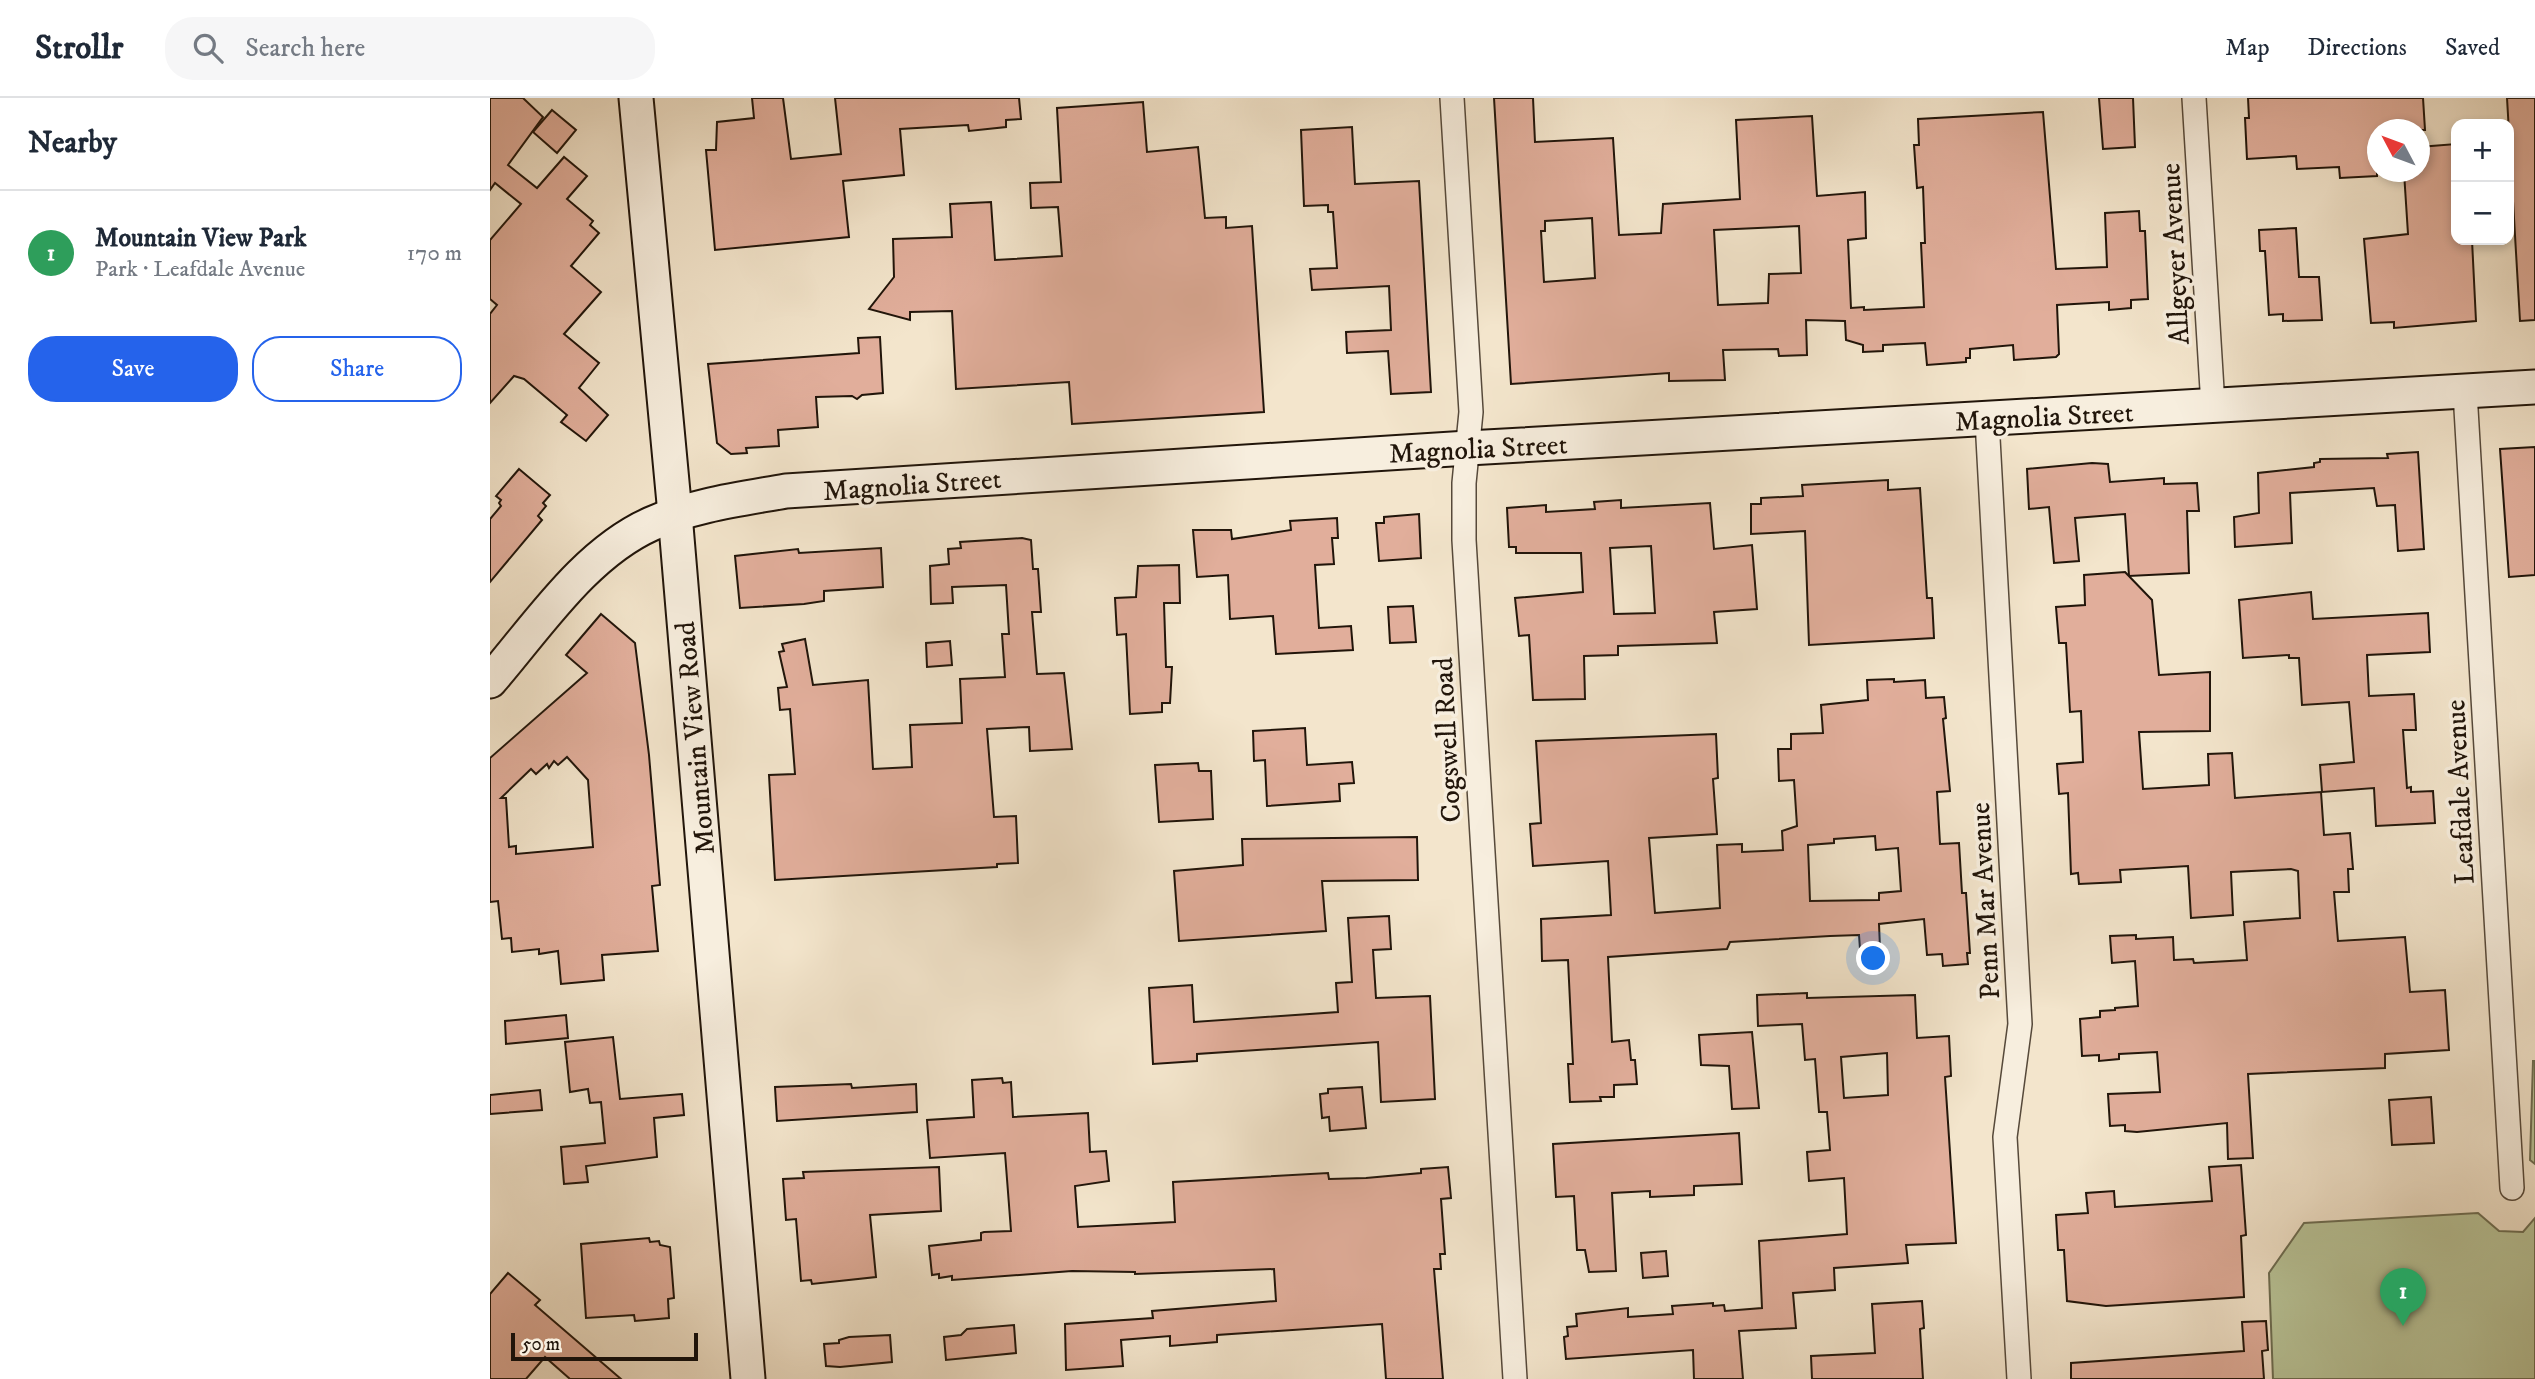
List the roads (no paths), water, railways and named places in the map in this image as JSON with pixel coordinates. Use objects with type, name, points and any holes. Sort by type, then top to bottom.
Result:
[{"type":"street","name":"Mountain View Road","points":[[636,98],[675,514],[748,1379]]},
{"type":"street","name":"Cogswell Road","points":[[1452,98],[1471,412],[1464,540],[1514,1379]]},
{"type":"street","name":"Allgeyer Avenue","points":[[2194,98],[2213,406]]},
{"type":"street","name":"Magnolia Street","points":[[490,681],[590,567],[619,543],[648,525],[675,514],[786,491],[1468,448],[2535,387]]},
{"type":"street","name":"Leafdale Avenue","points":[[2465,392],[2512,1188]]},
{"type":"street","name":"Penn Mar Avenue","points":[[1987,420],[2020,1024],[2005,1137],[2019,1379]]},
{"type":"place","name":"Mountain View Park","points":[[2403,1326]]}]
